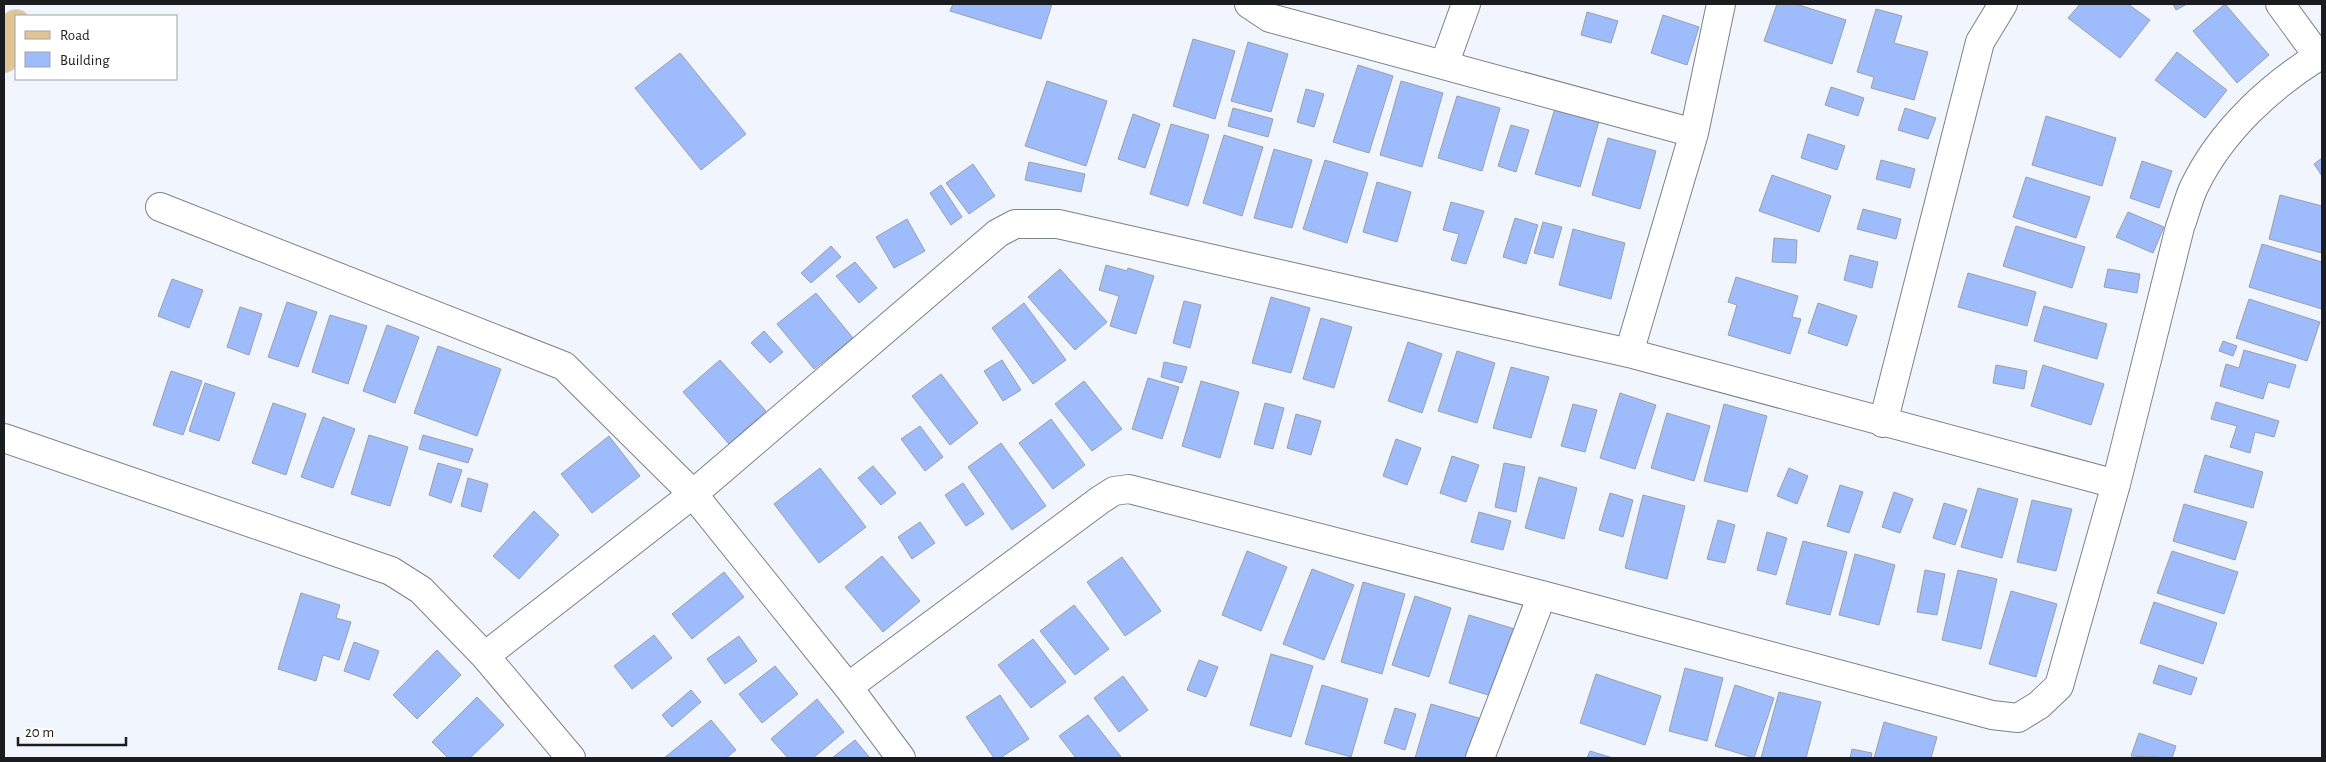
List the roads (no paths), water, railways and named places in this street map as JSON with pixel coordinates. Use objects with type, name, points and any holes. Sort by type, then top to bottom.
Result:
[{"type":"main road","points":[[4,58],[15,27]]},
{"type":"street","points":[[1248,4],[1270,18],[1694,133]]},
{"type":"street","points":[[1444,65],[1466,4]]},
{"type":"street","points":[[1629,353],[1694,133],[1721,4]]},
{"type":"street","points":[[1883,423],[1980,42],[2002,4]]},
{"type":"street","points":[[848,688],[1114,491],[1129,489],[1992,715],[2018,718],[2039,705],[2059,686],[2116,484],[2180,227],[2194,188],[2212,157],[2233,127],[2269,93],[2320,55],[2280,4]]},
{"type":"street","points":[[160,207],[564,366],[693,494],[848,688],[901,758]]},
{"type":"street","points":[[485,656],[693,494],[998,233],[1015,224],[1058,224],[1629,353],[1883,423],[2116,484]]},
{"type":"street","points":[[4,438],[391,570],[421,590],[485,656],[571,758]]},
{"type":"street","points":[[1480,758],[1542,596]]}]
